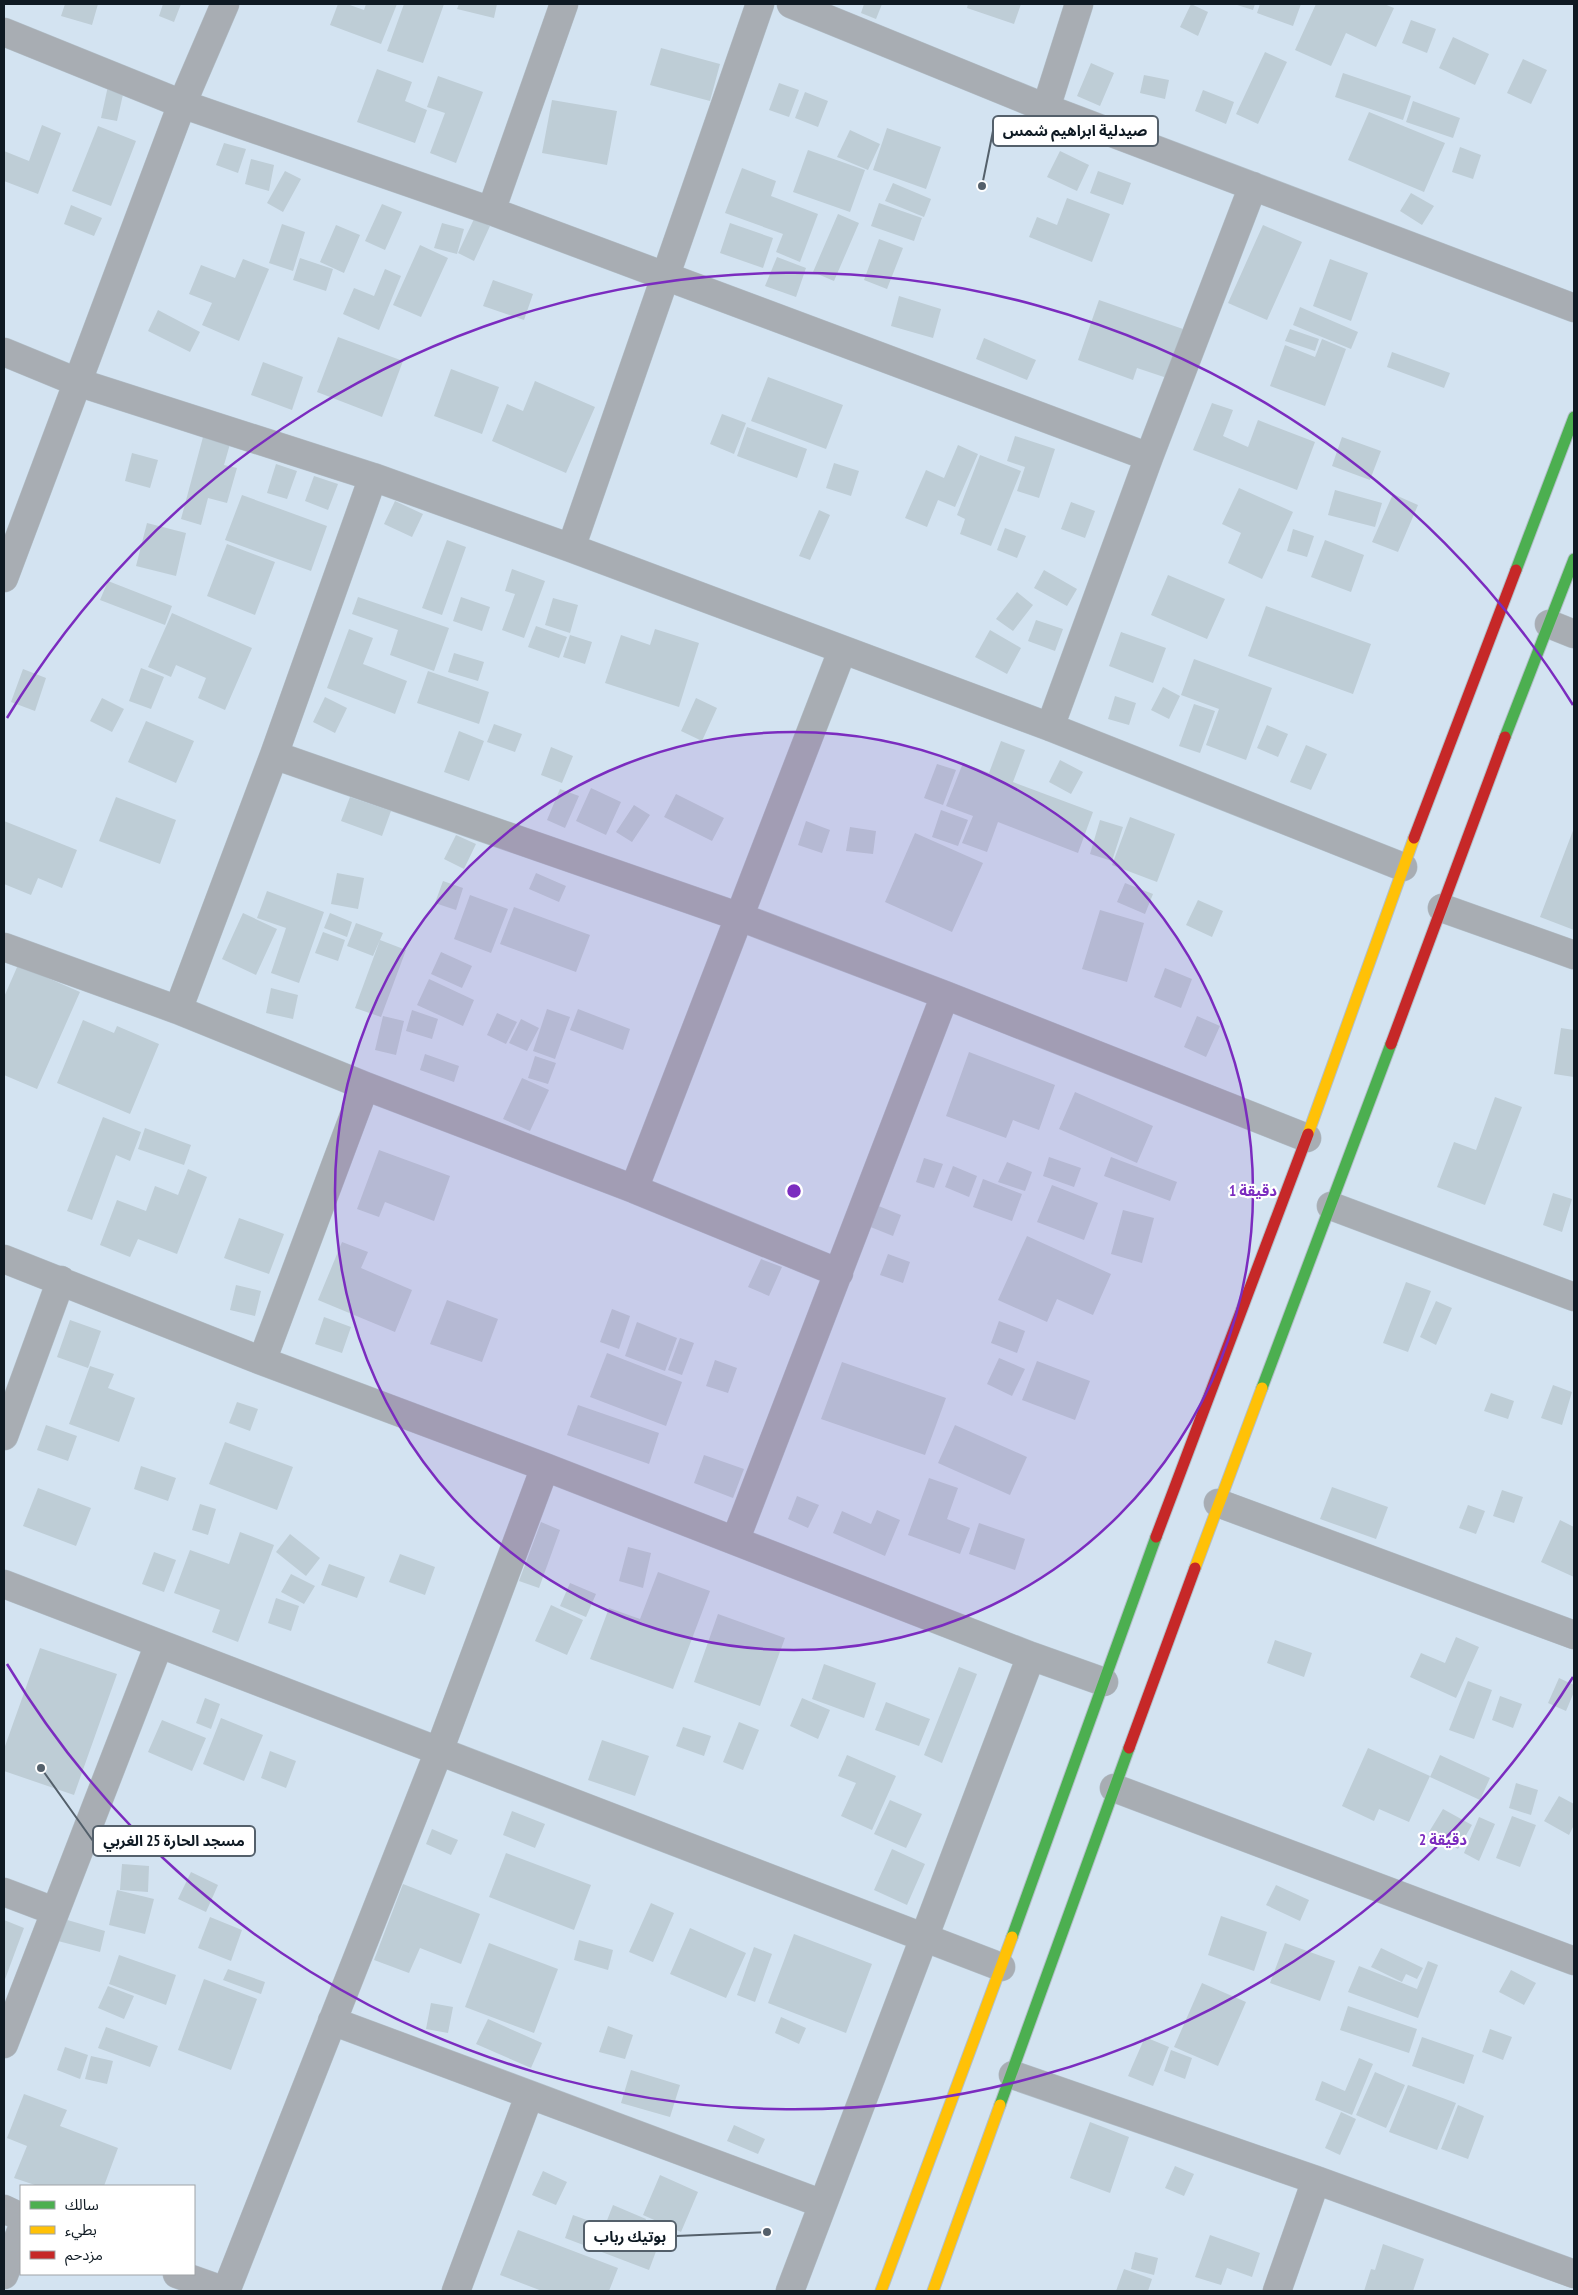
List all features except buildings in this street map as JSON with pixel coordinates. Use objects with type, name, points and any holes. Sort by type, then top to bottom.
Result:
[{"type":"main road","points":[[881,2291],[1001,1967],[1135,1594],[1307,1138],[1403,867],[1574,417]]},
{"type":"main road","points":[[934,2291],[1218,1503],[1331,1206],[1481,800],[1574,559]]},
{"type":"street","points":[[4,578],[182,104],[225,4]]},
{"type":"street","points":[[491,210],[564,4]]},
{"type":"street","points":[[571,548],[760,4]]},
{"type":"street","points":[[790,4],[1046,108],[1574,308]]},
{"type":"street","points":[[1046,108],[1079,4]]},
{"type":"street","points":[[4,32],[182,104],[491,210],[1149,457]]},
{"type":"street","points":[[1050,727],[1149,457],[1253,186]]},
{"type":"street","points":[[4,352],[77,382],[373,477],[571,548],[842,651],[1050,727],[1403,867]]},
{"type":"street","points":[[178,1010],[274,755],[373,477]]},
{"type":"street","points":[[1549,624],[1574,634]]},
{"type":"street","points":[[634,1189],[842,651]]},
{"type":"street","points":[[274,755],[740,917],[945,995],[1307,1138]]},
{"type":"street","points":[[1442,908],[1574,955]]},
{"type":"street","points":[[4,947],[178,1010],[365,1086],[634,1189],[839,1273]]},
{"type":"street","points":[[735,1541],[945,995]]},
{"type":"street","points":[[262,1361],[365,1086]]},
{"type":"street","points":[[1331,1206],[1574,1297]]},
{"type":"street","points":[[4,1259],[262,1361],[546,1468],[1031,1656],[1104,1682]]},
{"type":"street","points":[[4,1436],[61,1280]]},
{"type":"street","points":[[180,2275],[225,2291],[439,1751],[546,1468]]},
{"type":"street","points":[[1218,1503],[1574,1634]]},
{"type":"street","points":[[4,1584],[1001,1967]]},
{"type":"street","points":[[4,2044],[159,1644]]},
{"type":"street","points":[[790,2291],[1031,1656]]},
{"type":"street","points":[[1114,1788],[1574,1961]]},
{"type":"street","points":[[4,1892],[54,1912]]},
{"type":"street","points":[[332,2021],[823,2204]]},
{"type":"street","points":[[1013,2075],[1316,2180],[1574,2274]]},
{"type":"street","points":[[456,2291],[529,2096]]},
{"type":"street","points":[[1277,2291],[1316,2180]]},
{"type":"street","points":[[4,2210],[20,2216]]},
{"type":"street","points":[[4,2275],[20,2234]]},
{"type":"traffic: fast","points":[[1516,570],[1574,417]]},
{"type":"traffic: fast","points":[[1505,737],[1574,559]]},
{"type":"traffic: fast","points":[[1262,1388],[1391,1044]]},
{"type":"traffic: fast","points":[[1012,1937],[1156,1537]]},
{"type":"traffic: fast","points":[[1000,2105],[1129,1748]]},
{"type":"traffic: slow","points":[[1308,1134],[1414,838]]},
{"type":"traffic: slow","points":[[1195,1568],[1262,1388]]},
{"type":"traffic: slow","points":[[881,2291],[1012,1937]]},
{"type":"traffic: slow","points":[[933,2291],[1000,2105]]},
{"type":"traffic: jam","points":[[1414,838],[1516,570]]},
{"type":"traffic: jam","points":[[1391,1044],[1505,737]]},
{"type":"traffic: jam","points":[[1156,1537],[1308,1134]]},
{"type":"traffic: jam","points":[[1129,1748],[1195,1568]]},
{"type":"place","name":"صيدلية ابراهيم شمس","points":[[982,186]]},
{"type":"place","name":"مسجد الحارة 25 الغربي","points":[[41,1768]]},
{"type":"place","name":"بوتيك رباب","points":[[767,2232]]}]
